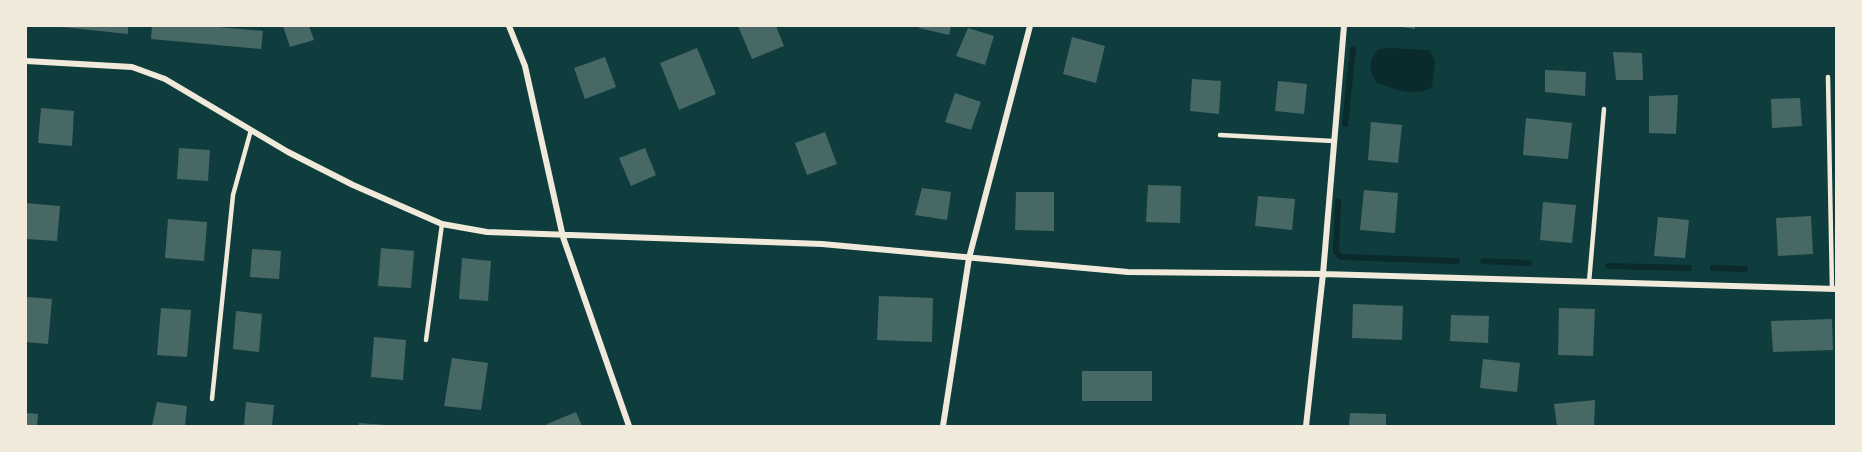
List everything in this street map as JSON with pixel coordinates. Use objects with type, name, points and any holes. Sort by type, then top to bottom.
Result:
[{"type":"street","points":[[509,26],[525,66],[562,237],[629,426]]},
{"type":"street","points":[[943,426],[969,258],[1030,26]]},
{"type":"street","points":[[1306,426],[1323,274],[1344,26]]},
{"type":"street","points":[[26,61],[132,67],[165,79],[288,152],[353,185],[442,224],[487,232],[562,237],[822,244],[1128,272],[1323,274],[1834,289]]},
{"type":"lane","points":[[1828,77],[1834,289]]},
{"type":"lane","points":[[1589,282],[1604,109]]},
{"type":"lane","points":[[212,399],[233,195],[251,130]]},
{"type":"lane","points":[[1220,135],[1333,141]]},
{"type":"lane","points":[[426,340],[442,224]]},
{"type":"water","points":[[1379,49],[1430,50],[1435,61],[1432,87],[1412,92],[1397,90],[1376,82],[1371,69],[1371,60]]},
{"type":"building","points":[[52,26],[128,26],[128,34]]},
{"type":"building","points":[[152,26],[207,26],[263,31],[261,49],[151,39]]},
{"type":"building","points":[[283,26],[309,26],[314,40],[290,47]]},
{"type":"building","points":[[738,26],[776,26],[784,46],[752,59]]},
{"type":"building","points":[[920,26],[951,26],[949,35],[919,28]]},
{"type":"building","points":[[1394,26],[1415,26],[1415,29]]},
{"type":"building","points":[[968,28],[994,36],[985,65],[956,56]]},
{"type":"building","points":[[1072,37],[1105,46],[1096,83],[1063,74]]},
{"type":"building","points":[[697,48],[716,94],[679,110],[660,63]]},
{"type":"building","points":[[1613,52],[1642,53],[1643,80],[1616,80]]},
{"type":"building","points":[[605,57],[616,87],[585,99],[574,68]]},
{"type":"building","points":[[1545,70],[1586,72],[1585,96],[1545,92]]},
{"type":"building","points":[[1192,79],[1221,81],[1219,114],[1190,111]]},
{"type":"building","points":[[1278,81],[1307,84],[1304,114],[1275,111]]},
{"type":"building","points":[[955,93],[981,102],[971,130],[945,122]]},
{"type":"building","points":[[1678,95],[1676,134],[1649,133],[1649,96]]},
{"type":"building","points":[[1800,98],[1802,126],[1772,128],[1771,99]]},
{"type":"building","points":[[41,108],[74,111],[72,146],[38,143]]},
{"type":"building","points":[[1526,118],[1572,123],[1568,159],[1523,155]]},
{"type":"building","points":[[1371,122],[1402,125],[1398,163],[1368,160]]},
{"type":"building","points":[[825,132],[837,164],[807,175],[795,143]]},
{"type":"building","points":[[179,148],[210,150],[208,181],[177,179]]},
{"type":"building","points":[[645,148],[656,175],[631,186],[619,158]]},
{"type":"building","points":[[1148,185],[1181,186],[1180,223],[1146,222]]},
{"type":"building","points":[[922,188],[951,192],[947,220],[915,215]]},
{"type":"building","points":[[1364,190],[1398,193],[1395,233],[1360,230]]},
{"type":"building","points":[[1016,192],[1054,192],[1054,231],[1015,230]]},
{"type":"building","points":[[1258,196],[1295,199],[1292,230],[1255,226]]},
{"type":"building","points":[[1543,202],[1576,205],[1572,243],[1540,240]]},
{"type":"building","points":[[26,203],[60,206],[57,241],[26,239]]},
{"type":"building","points":[[1811,216],[1813,254],[1778,256],[1776,218]]},
{"type":"building","points":[[1658,217],[1689,220],[1685,258],[1654,256]]},
{"type":"building","points":[[168,219],[207,222],[204,261],[165,258]]},
{"type":"building","points":[[381,248],[414,251],[411,288],[378,286]]},
{"type":"building","points":[[252,249],[281,251],[279,279],[250,277]]},
{"type":"building","points":[[462,258],[491,261],[488,301],[459,299]]},
{"type":"building","points":[[879,296],[933,298],[932,342],[877,340]]},
{"type":"building","points":[[27,297],[52,299],[48,344],[26,342]]},
{"type":"building","points":[[1353,304],[1403,306],[1402,340],[1352,338]]},
{"type":"building","points":[[161,308],[191,310],[187,357],[157,355]]},
{"type":"building","points":[[1559,308],[1595,309],[1593,356],[1558,355]]},
{"type":"building","points":[[236,311],[262,314],[259,352],[233,349]]},
{"type":"building","points":[[1451,315],[1489,316],[1488,343],[1450,341]]},
{"type":"building","points":[[1832,319],[1833,350],[1773,352],[1771,321]]},
{"type":"building","points":[[374,337],[406,340],[403,380],[371,377]]},
{"type":"building","points":[[452,358],[488,363],[481,410],[444,406]]},
{"type":"building","points":[[1483,359],[1520,363],[1517,392],[1480,388]]},
{"type":"building","points":[[1082,371],[1152,371],[1152,401],[1082,401]]},
{"type":"building","points":[[1595,400],[1594,426],[1557,426],[1554,404]]},
{"type":"building","points":[[157,402],[187,406],[185,426],[152,426]]},
{"type":"building","points":[[246,402],[274,405],[272,426],[244,426]]},
{"type":"building","points":[[576,412],[582,426],[548,426],[547,424]]},
{"type":"building","points":[[26,413],[38,414],[37,426],[26,426]]},
{"type":"building","points":[[1350,413],[1386,414],[1386,426],[1349,426]]},
{"type":"building","points":[[359,423],[386,425],[386,426],[359,426]]},
{"type":"waterway","points":[[1345,124],[1353,49]]},
{"type":"waterway","points":[[1338,202],[1336,252],[1341,257],[1457,261]]},
{"type":"waterway","points":[[1483,261],[1529,263]]},
{"type":"waterway","points":[[1608,266],[1689,268]]},
{"type":"waterway","points":[[1713,268],[1745,269]]}]
